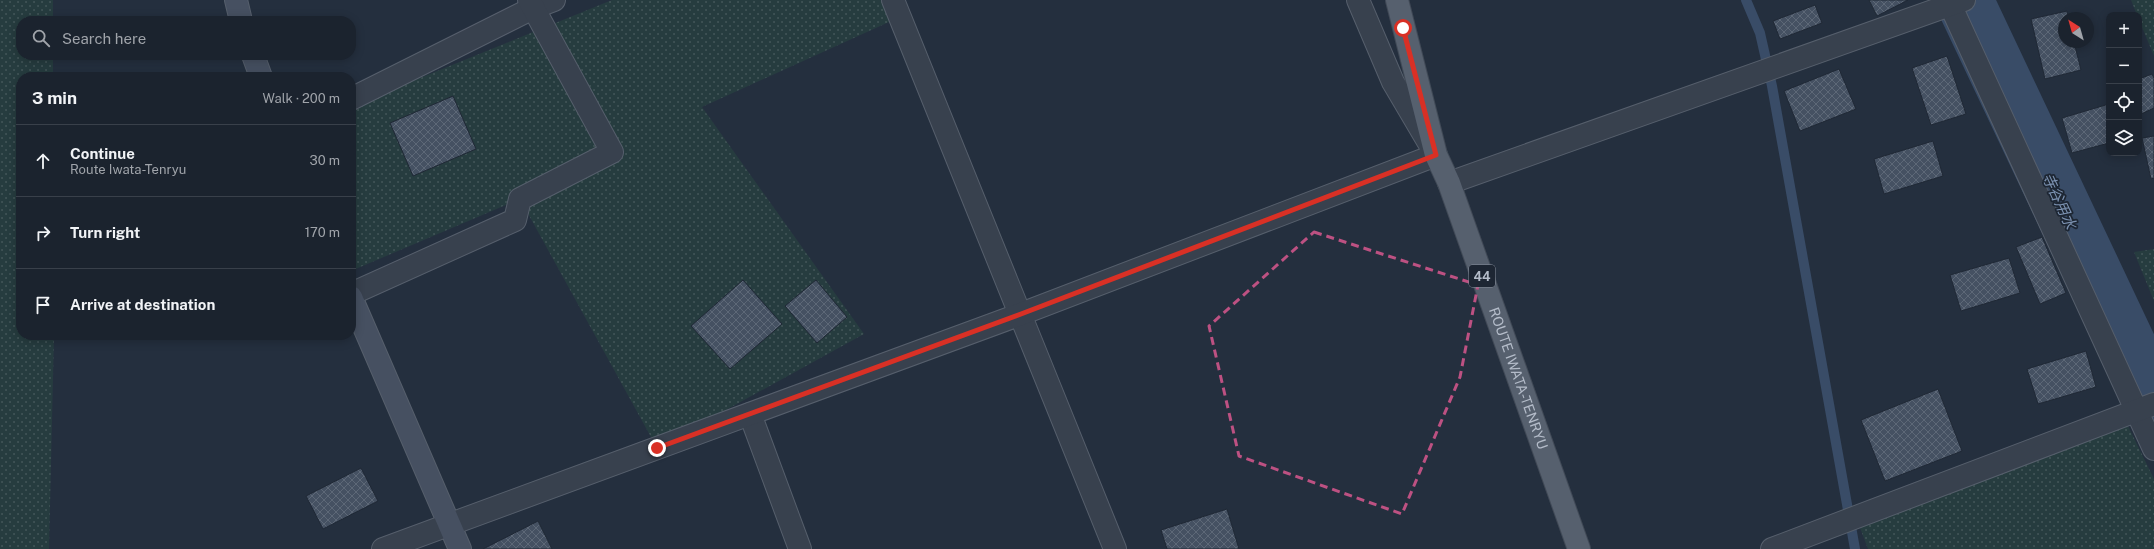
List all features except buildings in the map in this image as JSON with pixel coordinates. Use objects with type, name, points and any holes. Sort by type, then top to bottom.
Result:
[{"type":"main road","name":"ROUTE IWATA-TENRYU","points":[[1397,0],[1436,155],[1449,184],[1579,549]]},
{"type":"street","points":[[236,0],[240,16]]},
{"type":"street","points":[[356,96],[531,4],[554,0]]},
{"type":"street","points":[[893,0],[1115,549]]},
{"type":"street","points":[[383,549],[450,526],[1021,314],[1436,155],[1393,82],[1358,0]]},
{"type":"street","points":[[1449,184],[1954,2],[2145,408],[2154,449]]},
{"type":"street","points":[[356,294],[515,220],[520,199],[612,152],[531,4]]},
{"type":"street","points":[[255,60],[259,72]]},
{"type":"street","points":[[356,308],[460,549]]},
{"type":"street","points":[[1772,549],[2145,408]]},
{"type":"street","points":[[750,414],[800,549]]},
{"type":"highlighted area","points":[[1314,232],[1478,285],[1460,377],[1402,514],[1239,456],[1209,326]]},
{"type":"green space","points":[[0,0],[53,0],[53,16],[16,16],[16,60],[53,60],[53,72],[16,72],[16,340],[54,340],[49,549],[0,549]]},
{"type":"green space","points":[[612,0],[893,0],[900,17],[702,107],[864,334],[657,448],[520,199],[356,269],[356,104]]},
{"type":"green space","points":[[2131,0],[2154,0],[2154,56],[2142,27],[2142,12],[2136,12]]},
{"type":"green space","points":[[2154,249],[2154,301],[2134,252]]},
{"type":"green space","points":[[2128,426],[2154,479],[2154,549],[1868,549],[1856,517]]},
{"type":"waterway","points":[[1746,0],[1760,33],[1772,86],[1855,549]]},
{"type":"waterway","name":"寺谷用水","points":[[1964,0],[2154,402]]},
{"type":"route","points":[[657,448],[1021,314],[1436,155],[1403,28]]}]
